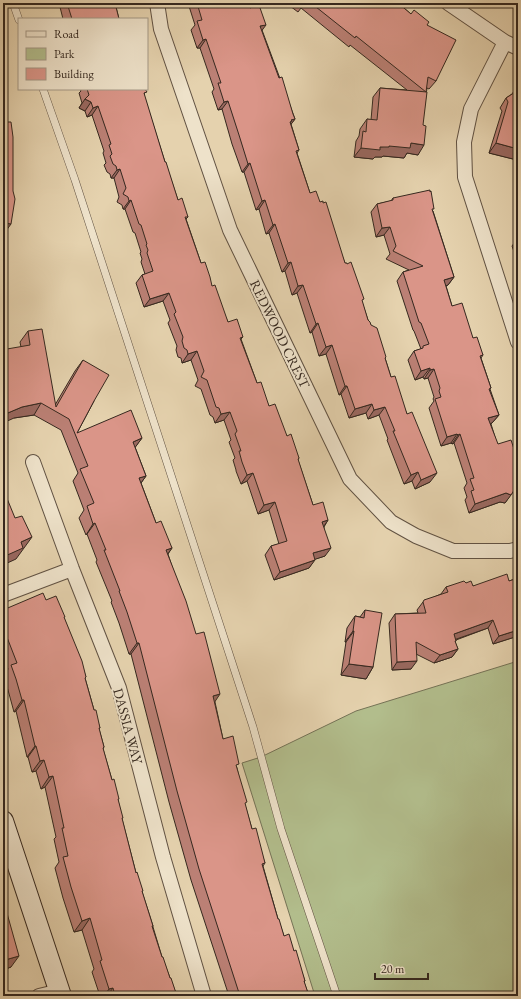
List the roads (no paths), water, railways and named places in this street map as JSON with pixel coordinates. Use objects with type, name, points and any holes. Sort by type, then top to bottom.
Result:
[{"type":"street","name":"REDWOOD CREST","points":[[157,3],[161,29],[230,230],[350,479],[391,522],[416,536],[453,551],[510,551],[518,549]]},
{"type":"street","points":[[448,3],[505,42],[518,48]]},
{"type":"street","points":[[505,42],[471,109],[464,142],[465,177],[518,342]]},
{"type":"street","name":"DASSIA WAY","points":[[33,462],[118,688],[163,857],[204,996]]},
{"type":"street","points":[[3,595],[72,568]]},
{"type":"street","points":[[3,821],[61,994],[39,996]]},
{"type":"lane","points":[[13,3],[18,18]]},
{"type":"lane","points":[[43,90],[76,180],[248,712],[262,757],[281,829],[337,996]]}]
